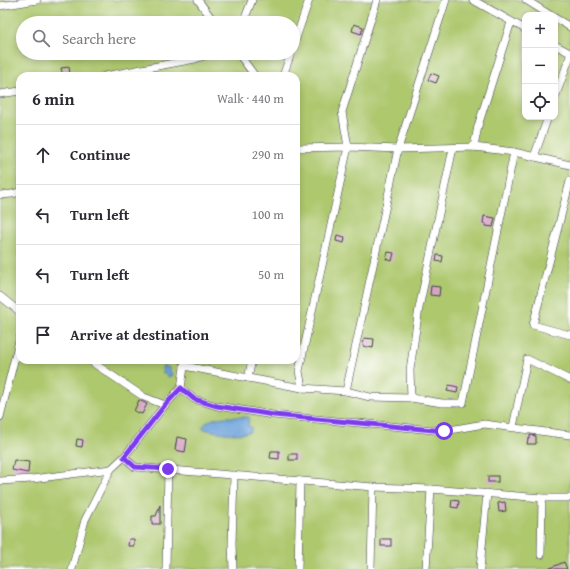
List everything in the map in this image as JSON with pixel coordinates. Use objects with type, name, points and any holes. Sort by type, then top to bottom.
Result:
[{"type":"street","points":[[0,6],[37,0]]},
{"type":"street","points":[[198,0],[211,16]]},
{"type":"street","points":[[246,16],[252,0]]},
{"type":"street","points":[[300,26],[309,0]]},
{"type":"street","points":[[302,388],[299,371],[348,147],[342,112],[377,0]]},
{"type":"street","points":[[346,391],[398,149],[446,0]]},
{"type":"street","points":[[473,0],[522,28]]},
{"type":"street","points":[[526,0],[545,12]]},
{"type":"street","points":[[558,20],[570,27]]},
{"type":"street","points":[[474,147],[478,126],[511,22]]},
{"type":"street","points":[[558,47],[570,53]]},
{"type":"street","points":[[558,90],[570,56]]},
{"type":"street","points":[[126,72],[190,60]]},
{"type":"street","points":[[243,60],[252,72]]},
{"type":"street","points":[[284,72],[289,60]]},
{"type":"street","points":[[0,94],[16,92]]},
{"type":"street","points":[[534,157],[547,120]]},
{"type":"street","points":[[300,148],[348,147],[398,149],[474,147],[514,152],[570,165]]},
{"type":"street","points":[[411,398],[410,370],[420,308],[453,148]]},
{"type":"street","points":[[188,364],[248,378],[302,388],[346,391],[370,397],[411,398],[442,403],[463,402],[514,152]]},
{"type":"street","points":[[570,181],[568,197],[533,326],[570,335]]},
{"type":"street","points":[[0,195],[16,193]]},
{"type":"street","points":[[0,296],[16,309]]},
{"type":"street","points":[[0,417],[16,353]]},
{"type":"street","points":[[513,427],[527,359],[570,380]]},
{"type":"street","points":[[95,364],[144,397],[165,405]]},
{"type":"street","points":[[72,569],[85,520],[111,468],[124,457],[165,405],[181,388],[184,364]]},
{"type":"street","points":[[248,378],[251,364]]},
{"type":"street","points":[[181,388],[194,399],[217,406],[274,415],[444,431],[484,424],[570,435]]},
{"type":"street","points":[[124,457],[135,467],[374,487],[431,489],[542,498],[570,498]]},
{"type":"street","points":[[0,481],[32,479],[111,468]]},
{"type":"street","points":[[166,569],[168,469]]},
{"type":"street","points":[[232,569],[234,475]]},
{"type":"street","points":[[298,569],[300,481]]},
{"type":"street","points":[[371,569],[374,487]]},
{"type":"street","points":[[426,569],[431,489]]},
{"type":"street","points":[[480,569],[487,493]]},
{"type":"street","points":[[541,555],[542,498]]},
{"type":"green space","points":[[0,0],[570,0],[570,569],[0,569]]},
{"type":"water","points":[[163,365],[168,367],[172,374],[171,376],[169,377],[163,373]]},
{"type":"water","points":[[249,417],[248,426],[251,427],[251,431],[247,433],[227,433],[202,428],[206,423],[216,418]]},
{"type":"building","points":[[354,24],[363,27],[361,34],[352,31]]},
{"type":"building","points":[[69,67],[70,72],[62,72],[61,68]]},
{"type":"building","points":[[431,73],[439,76],[436,83],[428,80]]},
{"type":"building","points":[[484,216],[495,218],[493,227],[486,226],[486,224],[483,223]]},
{"type":"building","points":[[337,235],[345,237],[344,243],[336,241]]},
{"type":"building","points":[[388,252],[394,253],[392,261],[386,259]]},
{"type":"building","points":[[437,255],[443,256],[442,262],[436,261]]},
{"type":"building","points":[[431,286],[440,287],[439,296],[430,295]]},
{"type":"building","points":[[364,338],[374,339],[373,348],[363,346]]},
{"type":"building","points":[[449,385],[458,387],[457,393],[447,391]]},
{"type":"building","points":[[139,400],[147,404],[142,414],[134,411]]},
{"type":"building","points":[[530,435],[536,436],[536,444],[527,444],[528,439],[530,439]]},
{"type":"building","points":[[177,437],[187,439],[185,452],[175,450]]},
{"type":"building","points":[[77,439],[83,440],[82,447],[76,446]]},
{"type":"building","points":[[271,451],[279,451],[279,459],[270,458]]},
{"type":"building","points":[[289,454],[297,454],[297,460],[289,460]]},
{"type":"building","points":[[14,460],[29,462],[28,473],[12,470]]},
{"type":"building","points":[[488,476],[498,476],[498,482],[488,482]]},
{"type":"building","points":[[452,500],[459,501],[458,508],[451,507]]},
{"type":"building","points":[[505,502],[506,511],[499,512],[498,503]]},
{"type":"building","points":[[160,505],[160,524],[152,524],[152,516],[156,516]]},
{"type":"building","points":[[129,539],[134,539],[134,546],[128,546]]},
{"type":"building","points":[[381,539],[391,539],[391,546],[381,546]]},
{"type":"building","points":[[564,562],[567,569],[548,569]]},
{"type":"route","points":[[168,469],[135,467],[124,457],[165,405],[181,388],[194,399],[217,406],[274,415],[444,431]]}]
